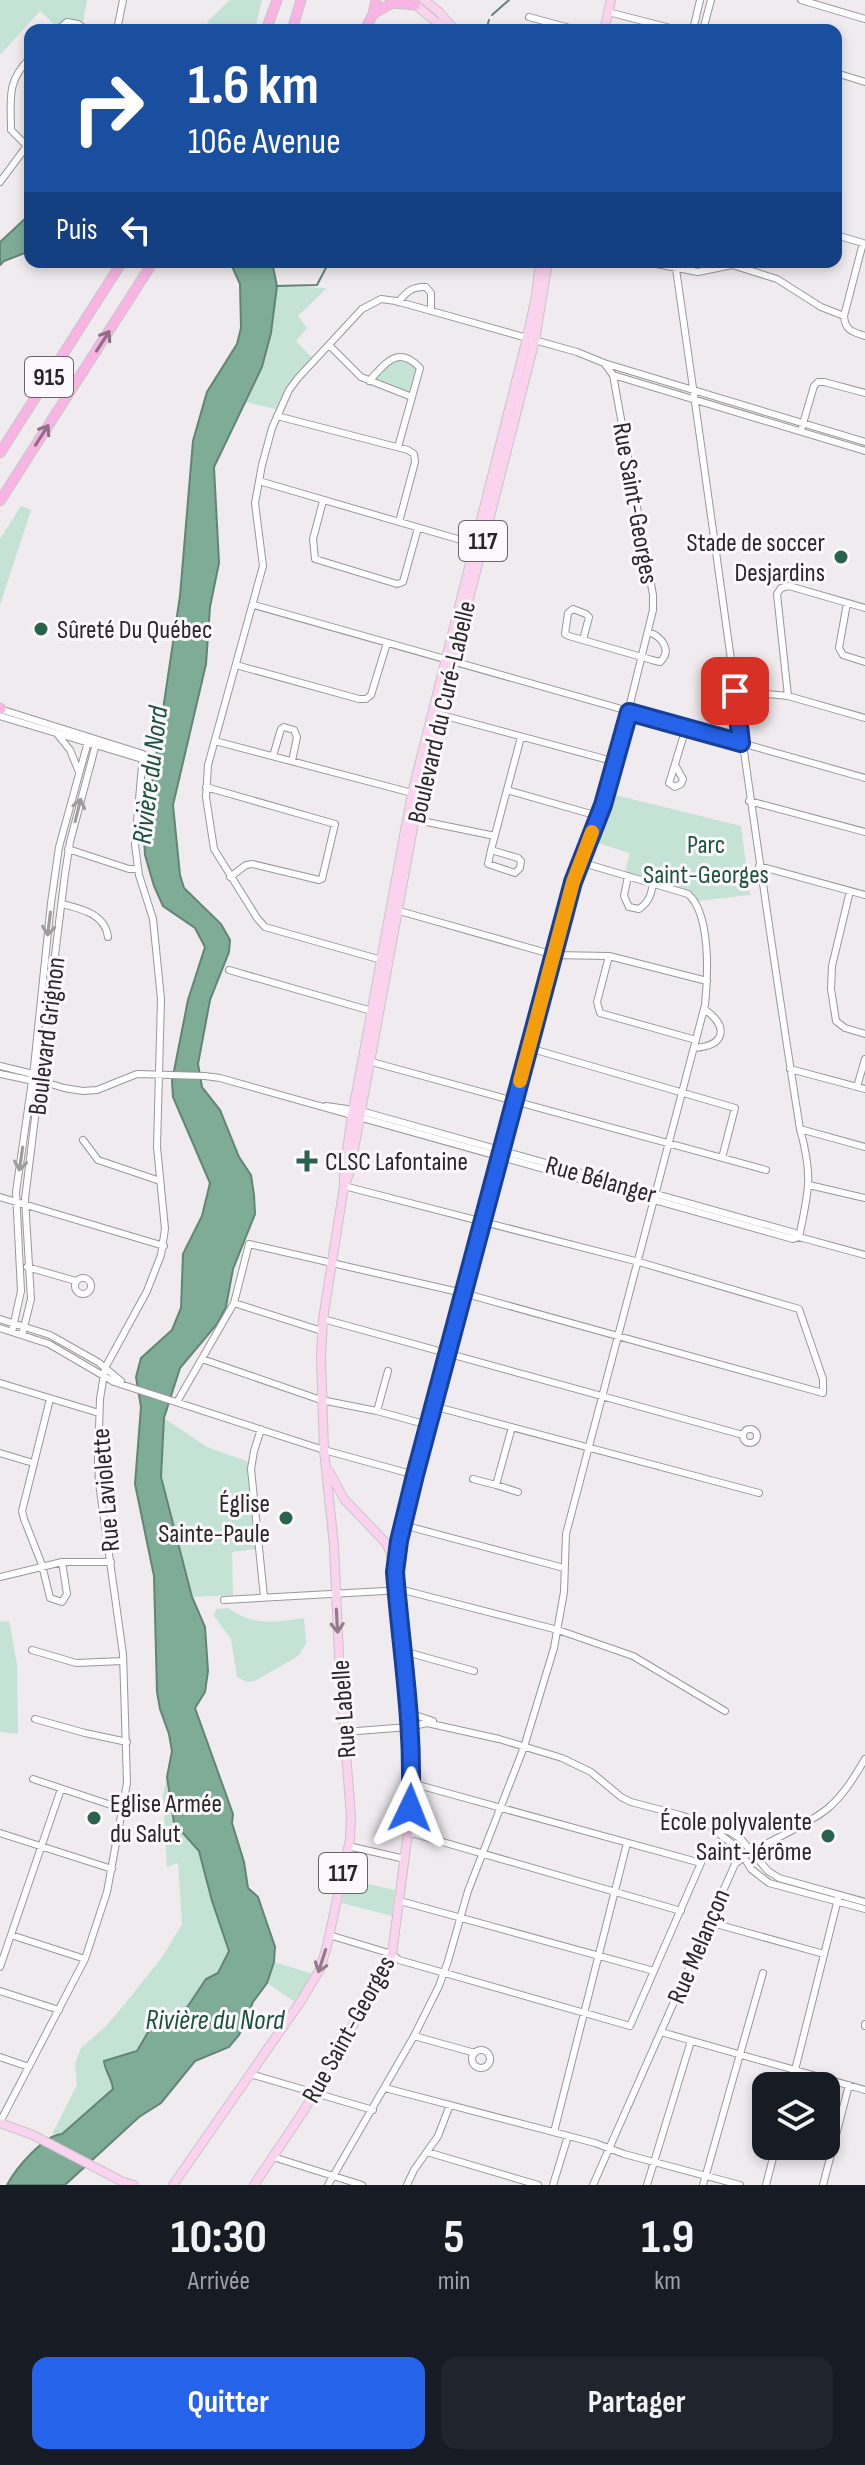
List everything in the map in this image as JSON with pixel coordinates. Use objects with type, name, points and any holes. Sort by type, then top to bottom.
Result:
[{"type":"highway","points":[[268,24],[277,0]]},
{"type":"highway","points":[[294,24],[301,0]]},
{"type":"highway","points":[[368,24],[376,0]]},
{"type":"highway","points":[[373,14],[392,3],[416,2]]},
{"type":"highway","name":"915","points":[[0,453],[118,268]]},
{"type":"highway","name":"915","points":[[0,501],[149,268]]},
{"type":"highway","points":[[0,510],[23,464]]},
{"type":"main road","points":[[605,24],[611,0]]},
{"type":"main road","points":[[416,2],[433,4],[450,24]]},
{"type":"main road","points":[[416,2],[440,24]]},
{"type":"main road","name":"Boulevard du Curé-Labelle","points":[[531,339],[539,268]]},
{"type":"main road","name":"Boulevard du Curé-Labelle","points":[[357,1114],[415,794],[547,268]]},
{"type":"main road","name":"Rue Labelle","points":[[173,2185],[320,1969],[348,1846],[351,1816],[321,1400],[323,1319],[344,1170],[357,1114]]},
{"type":"main road","name":"Rue Saint-Georges","points":[[254,2185],[314,2093],[392,1954],[408,1832],[411,1783],[409,1727],[395,1572],[386,1543],[335,1486],[325,1463]]},
{"type":"main road","points":[[331,1515],[337,1506],[353,1509]]},
{"type":"main road","points":[[0,2122],[41,2139],[124,2183],[134,2185]]},
{"type":"street","points":[[118,24],[123,0]]},
{"type":"street","points":[[694,24],[700,0]]},
{"type":"street","points":[[705,24],[711,0]]},
{"type":"street","points":[[801,0],[865,19]]},
{"type":"street","points":[[608,12],[655,24]]},
{"type":"street","points":[[529,17],[555,24]]},
{"type":"street","points":[[24,64],[10,87],[11,130],[24,140]]},
{"type":"street","points":[[842,75],[865,82]]},
{"type":"street","points":[[0,182],[24,151]]},
{"type":"street","points":[[842,237],[863,243],[844,316],[845,325],[851,331],[865,336]]},
{"type":"street","points":[[675,268],[749,801],[790,1069],[808,1160],[809,1185],[799,1237]]},
{"type":"street","points":[[685,268],[698,272],[717,268]]},
{"type":"street","points":[[742,268],[777,279],[812,302],[844,316]]},
{"type":"street","points":[[855,272],[865,275]]},
{"type":"street","points":[[398,302],[407,291],[417,286],[426,287],[431,293],[431,311]]},
{"type":"street","points":[[385,961],[265,927],[214,849],[206,787],[208,765],[263,566],[255,503],[259,481],[277,416],[298,378],[362,309],[381,299],[577,352],[695,392],[865,442]]},
{"type":"street","points":[[329,345],[361,377],[412,397]]},
{"type":"street","points":[[369,381],[390,359],[399,356],[420,368],[398,447]]},
{"type":"street","points":[[604,363],[613,375],[865,451]]},
{"type":"street","name":"Rue Saint-Georges","points":[[395,1572],[415,1475],[500,1154],[580,862],[616,762],[653,610],[653,595],[613,375]]},
{"type":"street","points":[[800,432],[814,386],[818,382],[865,393]]},
{"type":"street","points":[[763,421],[765,413]]},
{"type":"street","points":[[277,416],[398,447],[414,454],[415,462],[399,522]]},
{"type":"street","points":[[259,481],[478,545]]},
{"type":"street","points":[[323,501],[313,539],[315,559],[397,584],[403,582],[418,528]]},
{"type":"street","points":[[788,696],[777,594],[781,588],[789,586],[865,608]]},
{"type":"street","points":[[847,603],[839,648],[843,655],[865,662]]},
{"type":"street","points":[[254,605],[865,778]]},
{"type":"street","points":[[583,640],[589,617],[573,609],[568,613],[565,634],[583,640],[642,656],[660,662],[666,649],[660,637],[648,632]]},
{"type":"street","points":[[236,665],[366,699],[371,695],[387,643]]},
{"type":"street","points":[[735,691],[788,696],[865,718]]},
{"type":"street","points":[[0,709],[93,741]]},
{"type":"street","points":[[435,714],[616,762]]},
{"type":"street","points":[[0,716],[58,735],[93,741]]},
{"type":"street","points":[[273,756],[284,727],[294,730],[297,737],[292,761]]},
{"type":"street","points":[[675,765],[686,728]]},
{"type":"street","points":[[58,735],[70,750],[79,772]]},
{"type":"street","points":[[491,850],[518,858],[520,868],[515,873],[488,864],[491,850],[521,737]]},
{"type":"street","name":"Rue Laviolette","points":[[0,2122],[85,1959],[112,1869],[128,1775],[123,1661],[99,1483],[100,1399],[104,1371],[147,1291],[164,1246],[164,1209],[157,1147],[161,999],[154,928],[138,869],[134,833],[142,756],[93,741]]},
{"type":"street","name":"Boulevard Grignon","points":[[12,1332],[21,1298],[16,1201],[59,847],[79,772],[93,741]]},
{"type":"street","name":"Boulevard Grignon","points":[[22,1335],[31,1299],[26,1204],[69,849],[93,741]]},
{"type":"street","points":[[215,741],[415,794]]},
{"type":"street","points":[[206,787],[335,824],[322,879],[252,864],[230,877]]},
{"type":"street","points":[[507,790],[598,816]]},
{"type":"street","points":[[749,801],[865,832]]},
{"type":"street","points":[[411,819],[495,836]]},
{"type":"street","points":[[59,847],[129,869],[138,869]]},
{"type":"street","points":[[328,2185],[414,2036],[444,1973],[468,1891],[524,1747],[558,1630],[564,1592],[566,1534],[704,1009],[707,981],[705,942],[697,901],[688,894],[580,862]]},
{"type":"street","points":[[759,866],[865,895]]},
{"type":"street","points":[[628,876],[624,896],[629,907],[639,909],[645,905],[650,899],[653,884]]},
{"type":"street","points":[[850,891],[832,966],[831,989],[836,1021],[845,1028],[865,1034]]},
{"type":"street","points":[[62,904],[97,917],[107,930],[108,937]]},
{"type":"street","points":[[395,910],[554,955],[609,956],[707,981]]},
{"type":"street","points":[[609,956],[597,1002],[600,1013],[707,1047],[716,1043],[721,1035],[715,1017],[704,1009]]},
{"type":"street","points":[[229,970],[375,1012]]},
{"type":"street","points":[[529,1048],[735,1108],[722,1158]]},
{"type":"street","points":[[790,1069],[861,1088],[865,1059]]},
{"type":"street","points":[[367,1061],[766,1170]]},
{"type":"street","points":[[0,1066],[32,1078]]},
{"type":"street","points":[[0,1074],[32,1078]]},
{"type":"street","name":"Rue Bélanger","points":[[32,1078],[73,1091],[90,1091],[130,1075],[205,1076],[357,1114],[795,1233],[799,1237],[865,1255]]},
{"type":"street","points":[[800,1129],[865,1147]]},
{"type":"street","points":[[83,1140],[98,1160],[160,1181]]},
{"type":"street","points":[[809,1185],[865,1198]]},
{"type":"street","points":[[177,1402],[234,1303],[249,1244],[463,1293],[823,1393],[823,1379],[799,1309],[639,1262],[344,1186]]},
{"type":"street","points":[[0,1197],[164,1246]]},
{"type":"street","points":[[20,1266],[76,1281]]},
{"type":"street","points":[[234,1303],[322,1331]]},
{"type":"street","points":[[0,1319],[50,1335],[129,1387],[324,1450],[415,1475]]},
{"type":"street","points":[[323,1319],[448,1351],[743,1435]]},
{"type":"street","points":[[0,1328],[49,1344],[104,1371]]},
{"type":"street","points":[[202,1359],[321,1400],[428,1425]]},
{"type":"street","points":[[377,1411],[388,1371]]},
{"type":"street","points":[[0,1383],[99,1413]]},
{"type":"street","points":[[100,1399],[111,1387],[129,1387]]},
{"type":"street","points":[[50,1399],[22,1511],[42,1565],[50,1598],[62,1602],[67,1594],[62,1562]]},
{"type":"street","points":[[433,1406],[759,1493]]},
{"type":"street","points":[[496,1485],[512,1427]]},
{"type":"street","points":[[261,1429],[251,1469],[264,1597]]},
{"type":"street","points":[[0,1453],[33,1463]]},
{"type":"street","points":[[473,1479],[518,1492]]},
{"type":"street","points":[[403,1525],[564,1568]]},
{"type":"street","points":[[0,1577],[62,1562],[111,1562]]},
{"type":"street","points":[[224,1600],[396,1590],[558,1630],[633,1656],[725,1711]]},
{"type":"street","points":[[32,1650],[76,1663],[123,1661]]},
{"type":"street","points":[[401,1653],[474,1671]]},
{"type":"street","points":[[408,1710],[444,1725],[582,1766],[631,1802],[730,1832],[753,1850],[768,1871],[779,1878],[865,1909]]},
{"type":"street","points":[[35,1719],[127,1742]]},
{"type":"street","points":[[344,1732],[409,1727],[421,1723],[444,1725]]},
{"type":"street","name":"Rue Melançon","points":[[593,2185],[730,1872],[753,1850],[829,1807],[865,1759]]},
{"type":"street","points":[[33,1779],[123,1809]]},
{"type":"street","points":[[329,1935],[392,1954],[399,1960],[630,2026],[701,1863],[411,1783]]},
{"type":"street","points":[[0,1967],[61,1789]]},
{"type":"street","points":[[699,1821],[727,1839],[758,1877],[769,1883],[865,1902]]},
{"type":"street","points":[[408,1832],[681,1911]]},
{"type":"street","points":[[0,1833],[112,1869]]},
{"type":"street","points":[[554,2132],[627,1843]]},
{"type":"street","points":[[348,1846],[405,1859]]},
{"type":"street","points":[[795,2070],[838,1898]]},
{"type":"street","points":[[400,1901],[654,1971]]},
{"type":"street","points":[[709,1922],[824,1954]]},
{"type":"street","points":[[11,1935],[85,1959]]},
{"type":"street","points":[[703,2185],[763,1973]]},
{"type":"street","points":[[0,1991],[59,2010]]},
{"type":"street","points":[[661,2032],[865,2090]]},
{"type":"street","points":[[414,2036],[475,2053]]},
{"type":"street","points":[[647,2185],[691,2041]]},
{"type":"street","points":[[0,2057],[29,2067]]},
{"type":"street","points":[[250,2074],[373,2110]]},
{"type":"street","points":[[823,2185],[849,2085]]},
{"type":"street","points":[[385,2088],[740,2185]]},
{"type":"street","points":[[407,2185],[438,2136],[450,2105]]},
{"type":"street","points":[[553,2185],[568,2136]]},
{"type":"street","points":[[427,2152],[538,2185]]},
{"type":"street","points":[[273,2157],[362,2185]]},
{"type":"street","points":[[766,2185],[772,2160]]},
{"type":"green space","points":[[0,0],[87,0],[83,24],[67,21],[54,24],[40,11],[28,24],[24,24],[24,29],[0,55]]},
{"type":"green space","points":[[230,0],[262,0],[256,24],[207,24]]},
{"type":"green space","points":[[277,286],[327,288],[298,316],[307,328],[296,341],[314,360],[298,378],[280,410],[246,402],[262,367],[271,333]]},
{"type":"green space","points":[[399,356],[420,368],[412,397],[369,381]]},
{"type":"green space","points":[[21,506],[31,510],[0,605],[0,539]]},
{"type":"green space","name":"Parc Saint-Georges","points":[[607,793],[741,826],[750,895],[697,901],[688,894],[624,875],[630,853],[588,840]]},
{"type":"green space","points":[[164,1418],[207,1447],[249,1462],[257,1549],[232,1552],[233,1595],[192,1597],[161,1477]]},
{"type":"green space","points":[[228,1608],[256,1621],[304,1618],[306,1644],[298,1656],[255,1681],[247,1682],[237,1677],[231,1639],[214,1616],[216,1609]]},
{"type":"green space","points":[[9,1621],[17,1664],[18,1734],[0,1732],[0,1622]]},
{"type":"green space","points":[[167,1777],[174,1823],[199,1851],[229,1951],[218,1973],[206,1979],[188,2006],[177,2014],[154,2022],[137,2051],[105,2061],[113,2080],[113,2089],[62,2134],[52,2134],[77,2085],[75,2064],[81,2048],[107,2025],[128,2000],[163,1956],[182,1924],[178,1863],[167,1867],[163,1795]]},
{"type":"green space","points":[[346,1879],[395,1890],[392,1916],[342,1903]]},
{"type":"green space","points":[[274,1962],[316,1975],[298,2004],[267,1983]]},
{"type":"water","points":[[24,220],[24,253],[0,265],[0,242]]},
{"type":"water","name":"Rivière du Nord","points":[[233,268],[273,268],[277,286],[271,333],[262,367],[214,467],[219,563],[210,607],[206,664],[173,805],[184,888],[221,924],[230,940],[229,952],[210,1000],[198,1064],[202,1087],[220,1110],[239,1157],[251,1175],[255,1214],[233,1269],[226,1307],[217,1324],[180,1368],[164,1418],[161,1477],[192,1597],[205,1627],[208,1671],[205,1692],[195,1708],[233,1814],[232,1823],[248,1888],[258,1897],[275,1947],[274,1962],[267,1983],[253,2002],[239,2035],[229,2047],[195,2061],[161,2103],[139,2117],[65,2185],[7,2185],[39,2146],[62,2134],[113,2089],[104,2061],[137,2051],[154,2022],[177,2014],[188,2006],[206,1979],[218,1973],[229,1951],[199,1851],[174,1823],[167,1777],[172,1751],[157,1692],[154,1576],[135,1484],[141,1407],[136,1377],[141,1358],[172,1330],[181,1308],[183,1254],[202,1216],[210,1183],[173,1097],[172,1081],[188,1000],[205,947],[195,928],[163,906],[145,855],[143,818],[152,783],[180,596],[193,441],[207,392],[237,344],[241,328],[240,284]]},
{"type":"waterway","points":[[492,15],[509,0]]},
{"type":"waterway","points":[[488,24],[489,20]]},
{"type":"waterway","points":[[276,286],[317,285],[326,268]]},
{"type":"slow traffic","points":[[520,1081],[573,882],[592,832]]},
{"type":"place","name":"Stade de soccer Desjardins","points":[[841,557]]},
{"type":"place","name":"Sûreté Du Québec","points":[[41,629]]},
{"type":"place","name":"CLSC Lafontaine","points":[[307,1161]]},
{"type":"place","name":"Église Sainte-Paule","points":[[286,1518]]},
{"type":"place","name":"Eglise Armée du Salut","points":[[94,1818]]},
{"type":"place","name":"École polyvalente Saint-Jérôme","points":[[828,1836]]},
{"type":"route","points":[[410,1808],[409,1727],[395,1572],[397,1553],[573,882],[603,805],[629,712],[741,743],[735,691]]}]
